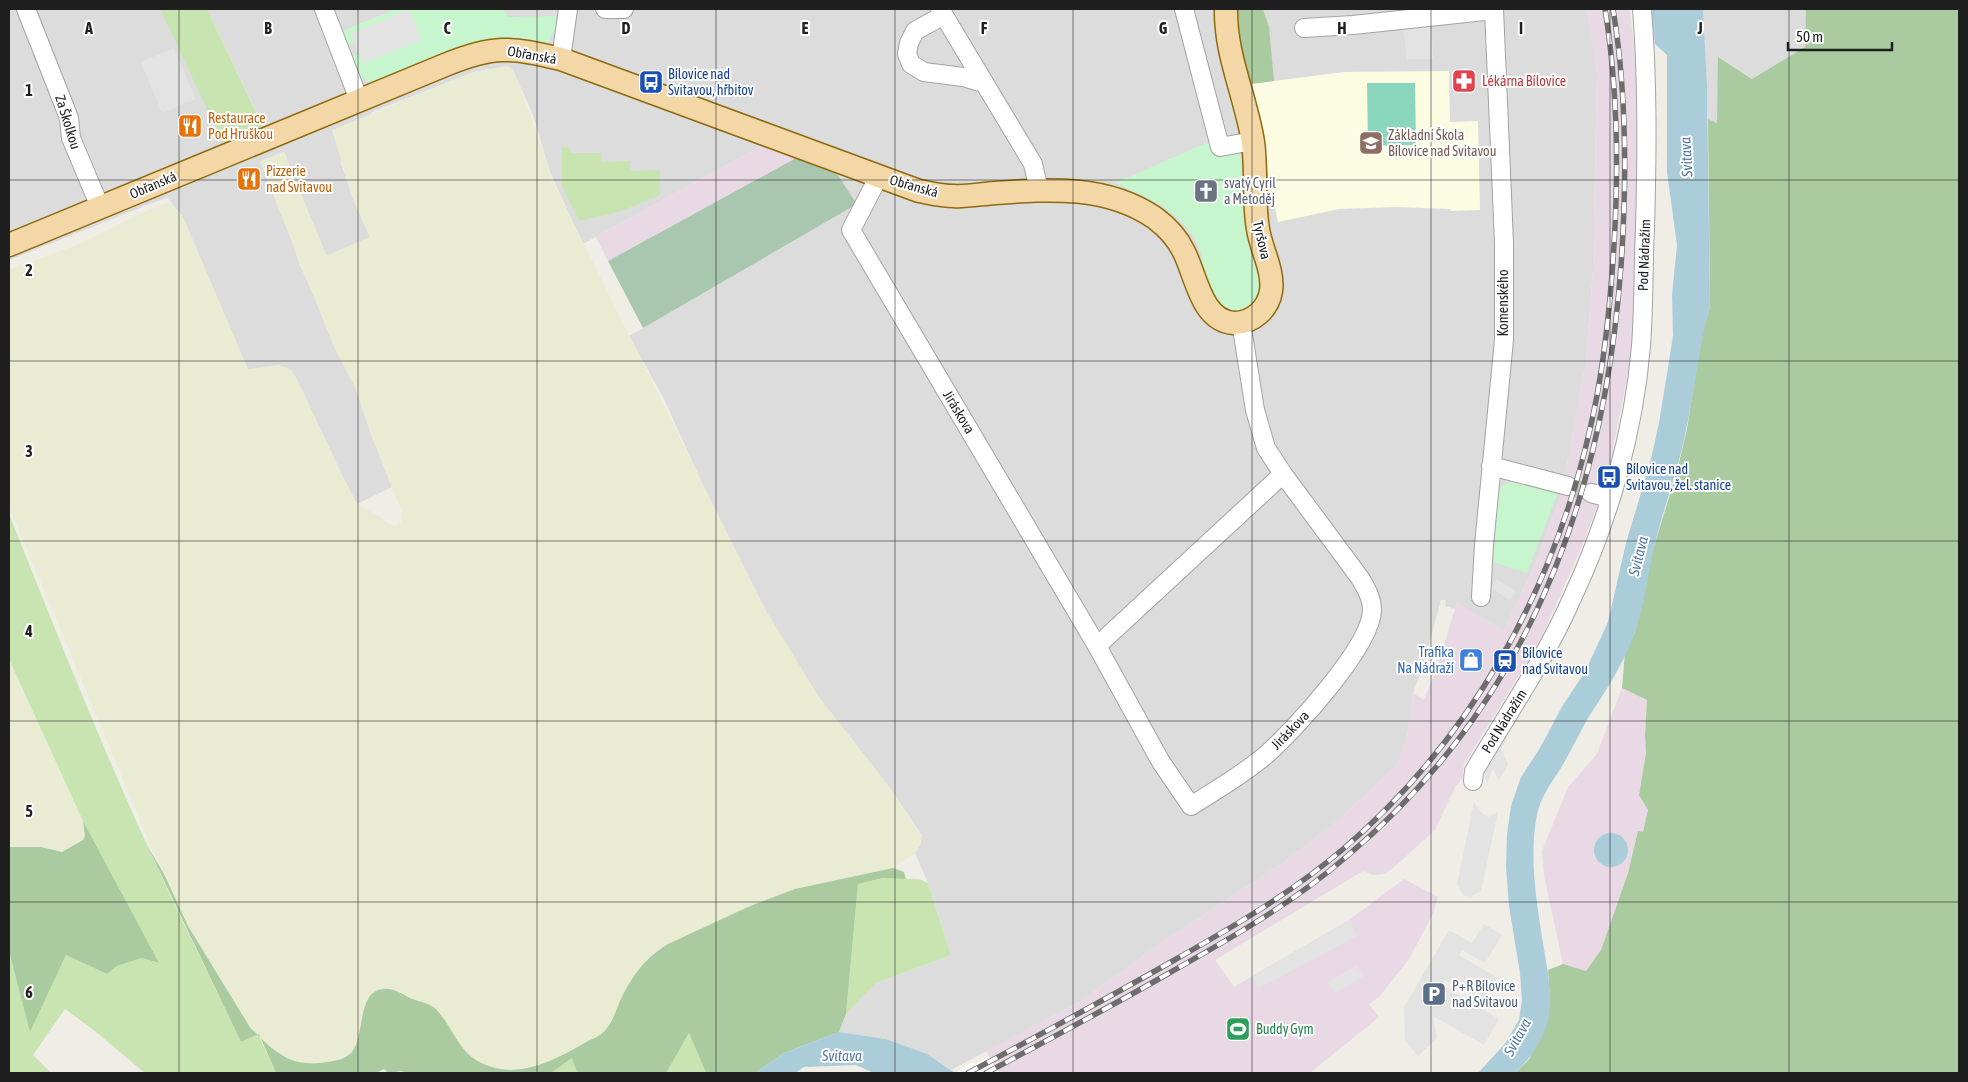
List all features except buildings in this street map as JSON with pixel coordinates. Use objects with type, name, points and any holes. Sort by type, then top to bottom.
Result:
[{"type":"main road","name":"Tyršova","points":[[1226,9],[1229,43],[1253,141],[1257,219],[1271,277],[1271,290],[1262,311],[1255,317],[1241,322]]},
{"type":"main road","name":"Obřanská","points":[[9,245],[470,55],[504,49],[526,51],[561,60],[920,191],[953,196],[1039,190],[1102,194],[1129,204],[1153,217],[1168,230],[1181,246],[1199,290],[1211,310],[1224,320],[1241,322]]},
{"type":"street","name":"Za Školkou","points":[[26,9],[69,118],[71,138],[100,207]]},
{"type":"street","points":[[324,9],[359,100]]},
{"type":"street","points":[[561,60],[568,9]]},
{"type":"street","points":[[605,9],[624,9]]},
{"type":"street","points":[[1184,9],[1220,147],[1253,141]]},
{"type":"street","points":[[1304,28],[1353,25],[1494,9]]},
{"type":"street","name":"Komenského","points":[[1481,597],[1491,466],[1504,340],[1504,243],[1494,9]]},
{"type":"street","name":"Pod Nádražím","points":[[1473,781],[1474,771],[1535,672],[1574,595],[1609,498],[1626,438],[1641,346],[1646,176],[1646,57],[1642,9]]},
{"type":"street","points":[[983,83],[963,77],[924,72],[911,64],[907,54],[909,43],[915,32],[942,12],[1033,164],[1039,190]]},
{"type":"street","name":"Jiráskova","points":[[879,176],[851,230],[1097,646],[1161,762],[1191,806],[1265,755],[1296,725],[1350,660],[1366,630],[1372,611],[1370,597],[1360,578],[1282,474],[1266,448],[1255,410],[1241,322]]},
{"type":"street","points":[[1491,466],[1568,486]]},
{"type":"street","points":[[1097,646],[1282,474]]},
{"type":"street","points":[[1591,493],[1609,498]]},
{"type":"shaded area","points":[[9,9],[160,9],[164,17],[263,126],[207,9],[1587,9],[1597,74],[1593,270],[1586,361],[1562,492],[1535,565],[1504,630],[1457,603],[1455,609],[1445,606],[1446,600],[1441,600],[1423,666],[1413,693],[1407,738],[1398,764],[1336,822],[1284,862],[1155,947],[1081,1001],[951,1070],[927,1054],[886,1039],[839,1032],[846,1014],[876,983],[951,955],[928,883],[915,853],[920,845],[922,835],[887,784],[818,696],[766,611],[708,496],[663,397],[629,336],[857,204],[837,174],[761,146],[583,244],[550,172],[533,115],[512,68],[487,69],[474,72],[372,112],[341,163],[353,199],[370,237],[326,256],[284,152],[261,161],[300,265],[356,389],[392,487],[357,504],[290,369],[278,365],[248,370],[182,215],[168,197],[9,260]]},
{"type":"shaded area","points":[[1587,9],[1629,9],[1634,41],[1640,149],[1632,353],[1607,478],[1585,539],[1539,643],[1464,764],[1462,779],[1455,787],[1435,830],[1391,870],[1383,874],[1373,875],[1363,871],[1215,960],[1234,987],[1349,920],[1404,879],[1438,897],[1433,914],[1409,959],[1379,997],[1369,1004],[1379,1017],[1310,1073],[999,1073],[986,1051],[1081,1001],[1155,947],[1284,862],[1336,822],[1397,764],[1407,738],[1413,693],[1424,700],[1437,668],[1457,602],[1504,630],[1535,565],[1562,492],[1586,361],[1593,270],[1597,74]]},
{"type":"shaded area","points":[[1703,9],[1806,9],[1805,47],[1752,79],[1719,57],[1717,124],[1708,119]]},
{"type":"shaded area","points":[[409,10],[421,40],[363,63],[351,33]]},
{"type":"shaded area","points":[[1430,26],[1434,59],[1407,59],[1403,30]]},
{"type":"shaded area","points":[[174,48],[196,99],[162,113],[141,62]]},
{"type":"shaded area","points":[[507,66],[512,68],[532,119],[552,180],[766,611],[818,696],[887,784],[922,837],[916,852],[893,868],[795,889],[750,906],[668,944],[657,951],[607,1029],[599,1036],[551,1061],[533,1067],[510,1069],[493,1068],[478,1062],[464,1050],[434,1007],[397,991],[381,989],[374,992],[366,1005],[356,1047],[351,1053],[332,1061],[309,1063],[296,1061],[266,1044],[251,1029],[188,926],[144,830],[9,506],[9,270],[82,243],[143,212],[169,202],[182,215],[248,369],[278,365],[290,369],[297,379],[357,504],[395,526],[401,522],[402,512],[371,434],[356,389],[334,347],[260,162],[283,152],[327,256],[370,237],[353,199],[332,130],[474,72]]},
{"type":"shaded area","name":"Základní Škola Bílovice nad Svitavou","points":[[1449,71],[1450,122],[1478,121],[1480,210],[1451,211],[1450,209],[1396,207],[1339,209],[1278,222],[1257,105],[1251,84],[1344,72]]},
{"type":"shaded area","points":[[761,146],[796,158],[608,261],[596,237]]},
{"type":"shaded area","points":[[796,158],[837,174],[857,204],[643,328],[608,261]]},
{"type":"shaded area","points":[[1496,579],[1516,591],[1510,600],[1491,588]]},
{"type":"shaded area","points":[[9,659],[83,821],[85,836],[83,840],[66,851],[41,847],[9,847]]},
{"type":"shaded area","points":[[1622,688],[1647,700],[1646,753],[1639,794],[1648,810],[1643,833],[1638,832],[1628,873],[1601,950],[1586,971],[1563,964],[1544,875],[1542,851],[1568,787],[1597,754]]},
{"type":"shaded area","points":[[1504,727],[1508,737],[1501,749],[1508,764],[1499,781],[1493,769],[1487,783],[1482,770]]},
{"type":"shaded area","points":[[1474,802],[1482,813],[1488,817],[1498,812],[1481,891],[1470,897],[1463,895],[1457,884]]},
{"type":"shaded area","points":[[1349,920],[1357,936],[1258,989],[1251,977]]},
{"type":"shaded area","name":"P+R Bílovice nad Svitavou","points":[[1484,924],[1502,935],[1485,963],[1462,950],[1459,955],[1498,978],[1484,1002],[1445,980],[1442,985],[1499,1019],[1484,1045],[1433,1016],[1437,1038],[1418,1056],[1405,1041],[1404,1007],[1449,930],[1472,943]]},
{"type":"shaded area","points":[[1356,966],[1364,976],[1335,993],[1327,982]]},
{"type":"green space","points":[[160,9],[207,9],[263,127],[223,143]]},
{"type":"green space","points":[[396,9],[503,9],[508,17],[562,16],[548,43],[515,38],[493,39],[475,43],[438,54],[370,83],[356,74],[350,57],[359,54],[363,63],[351,33],[354,43],[348,45],[342,31]]},
{"type":"green space","points":[[1238,9],[1263,9],[1269,27],[1274,81],[1251,84],[1242,47]]},
{"type":"green space","points":[[1806,9],[1959,9],[1959,1073],[1516,1073],[1530,1058],[1550,1001],[1548,970],[1563,964],[1586,971],[1601,950],[1628,873],[1638,831],[1643,832],[1648,810],[1639,795],[1646,753],[1647,700],[1622,688],[1625,652],[1635,632],[1653,550],[1677,471],[1687,429],[1701,340],[1710,306],[1708,119],[1717,123],[1718,57],[1752,79],[1805,47]]},
{"type":"green space","points":[[1367,83],[1415,83],[1416,145],[1368,146]]},
{"type":"green space","points":[[1213,140],[1240,149],[1248,243],[1264,291],[1253,310],[1225,313],[1207,288],[1200,250],[1186,226],[1165,208],[1115,183]]},
{"type":"green space","points":[[562,147],[570,148],[571,153],[601,153],[601,162],[630,161],[630,171],[660,170],[660,195],[619,212],[579,221],[562,186]]},
{"type":"green space","points":[[1517,480],[1558,492],[1527,573],[1493,562],[1499,492],[1503,485]]},
{"type":"green space","points":[[9,514],[112,765],[182,921],[241,1042],[258,1034],[276,1073],[145,1073],[65,1009],[33,1055],[51,1073],[9,1073],[9,951],[30,1031],[66,955],[107,974],[117,966],[142,958],[158,963],[83,821],[9,659]]},
{"type":"green space","points":[[83,821],[159,963],[142,958],[117,966],[107,974],[66,955],[30,1032],[9,951],[9,847],[41,847],[62,852],[83,840],[85,836]]},
{"type":"green space","points":[[148,847],[164,874],[188,926],[251,1029],[258,1035],[241,1042]]},
{"type":"green space","points":[[893,868],[904,872],[906,879],[883,878],[858,884],[846,1014],[839,1032],[784,1053],[755,1073],[706,1073],[689,1033],[666,1073],[577,1073],[572,1058],[551,1073],[410,1073],[401,1071],[388,1073],[384,1069],[376,1073],[276,1073],[261,1038],[278,1052],[298,1062],[318,1063],[343,1058],[349,1055],[356,1046],[362,1016],[369,998],[374,992],[386,989],[396,991],[436,1009],[459,1043],[472,1057],[481,1063],[505,1069],[530,1067],[554,1059],[603,1033],[611,1022],[634,976],[645,962],[668,944],[750,906],[795,889]]},
{"type":"green space","points":[[883,878],[919,879],[928,883],[951,955],[876,983],[846,1014],[858,884]]},
{"type":"green space","points":[[689,1033],[706,1073],[666,1073],[666,1072]]},
{"type":"green space","points":[[572,1057],[577,1073],[551,1073]]},
{"type":"water","name":"Svitava","points":[[1651,9],[1703,9],[1707,86],[1710,306],[1683,446],[1657,537],[1635,632],[1626,655],[1545,793],[1537,815],[1533,860],[1534,876],[1550,996],[1550,1008],[1545,1030],[1533,1053],[1516,1073],[1478,1073],[1505,1044],[1519,1020],[1522,1000],[1520,973],[1509,906],[1506,867],[1507,834],[1511,806],[1521,777],[1540,748],[1563,705],[1585,672],[1608,622],[1626,543],[1650,463],[1659,423],[1673,336],[1672,295],[1677,245],[1667,172],[1667,55],[1655,44]]},
{"type":"water","points":[[1611,833],[1618,834],[1623,838],[1627,843],[1627,857],[1623,862],[1618,866],[1611,867],[1604,866],[1599,862],[1595,857],[1594,850],[1595,843],[1599,838],[1604,834]]},
{"type":"water","name":"Svitava","points":[[839,1032],[886,1039],[927,1054],[955,1073],[874,1073],[856,1065],[804,1067],[795,1073],[755,1073],[784,1053]]},
{"type":"pier","points":[[989,1057],[999,1072],[955,1073],[973,1062],[976,1064]]},
{"type":"tunnel","points":[[1568,486],[1591,493]]},
{"type":"railway","points":[[968,1073],[1216,936],[1260,910],[1322,866],[1388,807],[1430,761],[1467,712],[1500,660],[1529,605],[1554,548],[1574,489],[1590,429],[1601,371],[1612,274],[1617,174],[1613,75],[1605,9]]},
{"type":"railway","points":[[986,1073],[1102,1011],[1216,946],[1283,905],[1326,874],[1409,797],[1463,733],[1509,664],[1545,591],[1575,515],[1596,435],[1612,352],[1621,266],[1625,169],[1621,73],[1613,9]]},
{"type":"place","name":"Lékárna Bílovice","points":[[1464,81]]},
{"type":"place","name":"Bílovice nad Svitavou, hřbitov","points":[[651,82]]},
{"type":"place","name":"Restaurace Pod Hruškou","points":[[190,126]]},
{"type":"place","name":"Základní Škola Bílovice nad Svitavou","points":[[1371,143]]},
{"type":"place","name":"Pizzerie nad Svitavou","points":[[249,179]]},
{"type":"place","name":"svatý Cyril a Metoděj","points":[[1206,191]]},
{"type":"place","name":"Bílovice nad Svitavou, žel. stanice","points":[[1609,477]]},
{"type":"place","name":"Trafika Na Nádraží","points":[[1471,660]]},
{"type":"place","name":"Bílovice nad Svitavou","points":[[1505,661]]},
{"type":"place","name":"P+R Bílovice nad Svitavou","points":[[1434,994]]},
{"type":"place","name":"Buddy Gym","points":[[1238,1029]]}]
